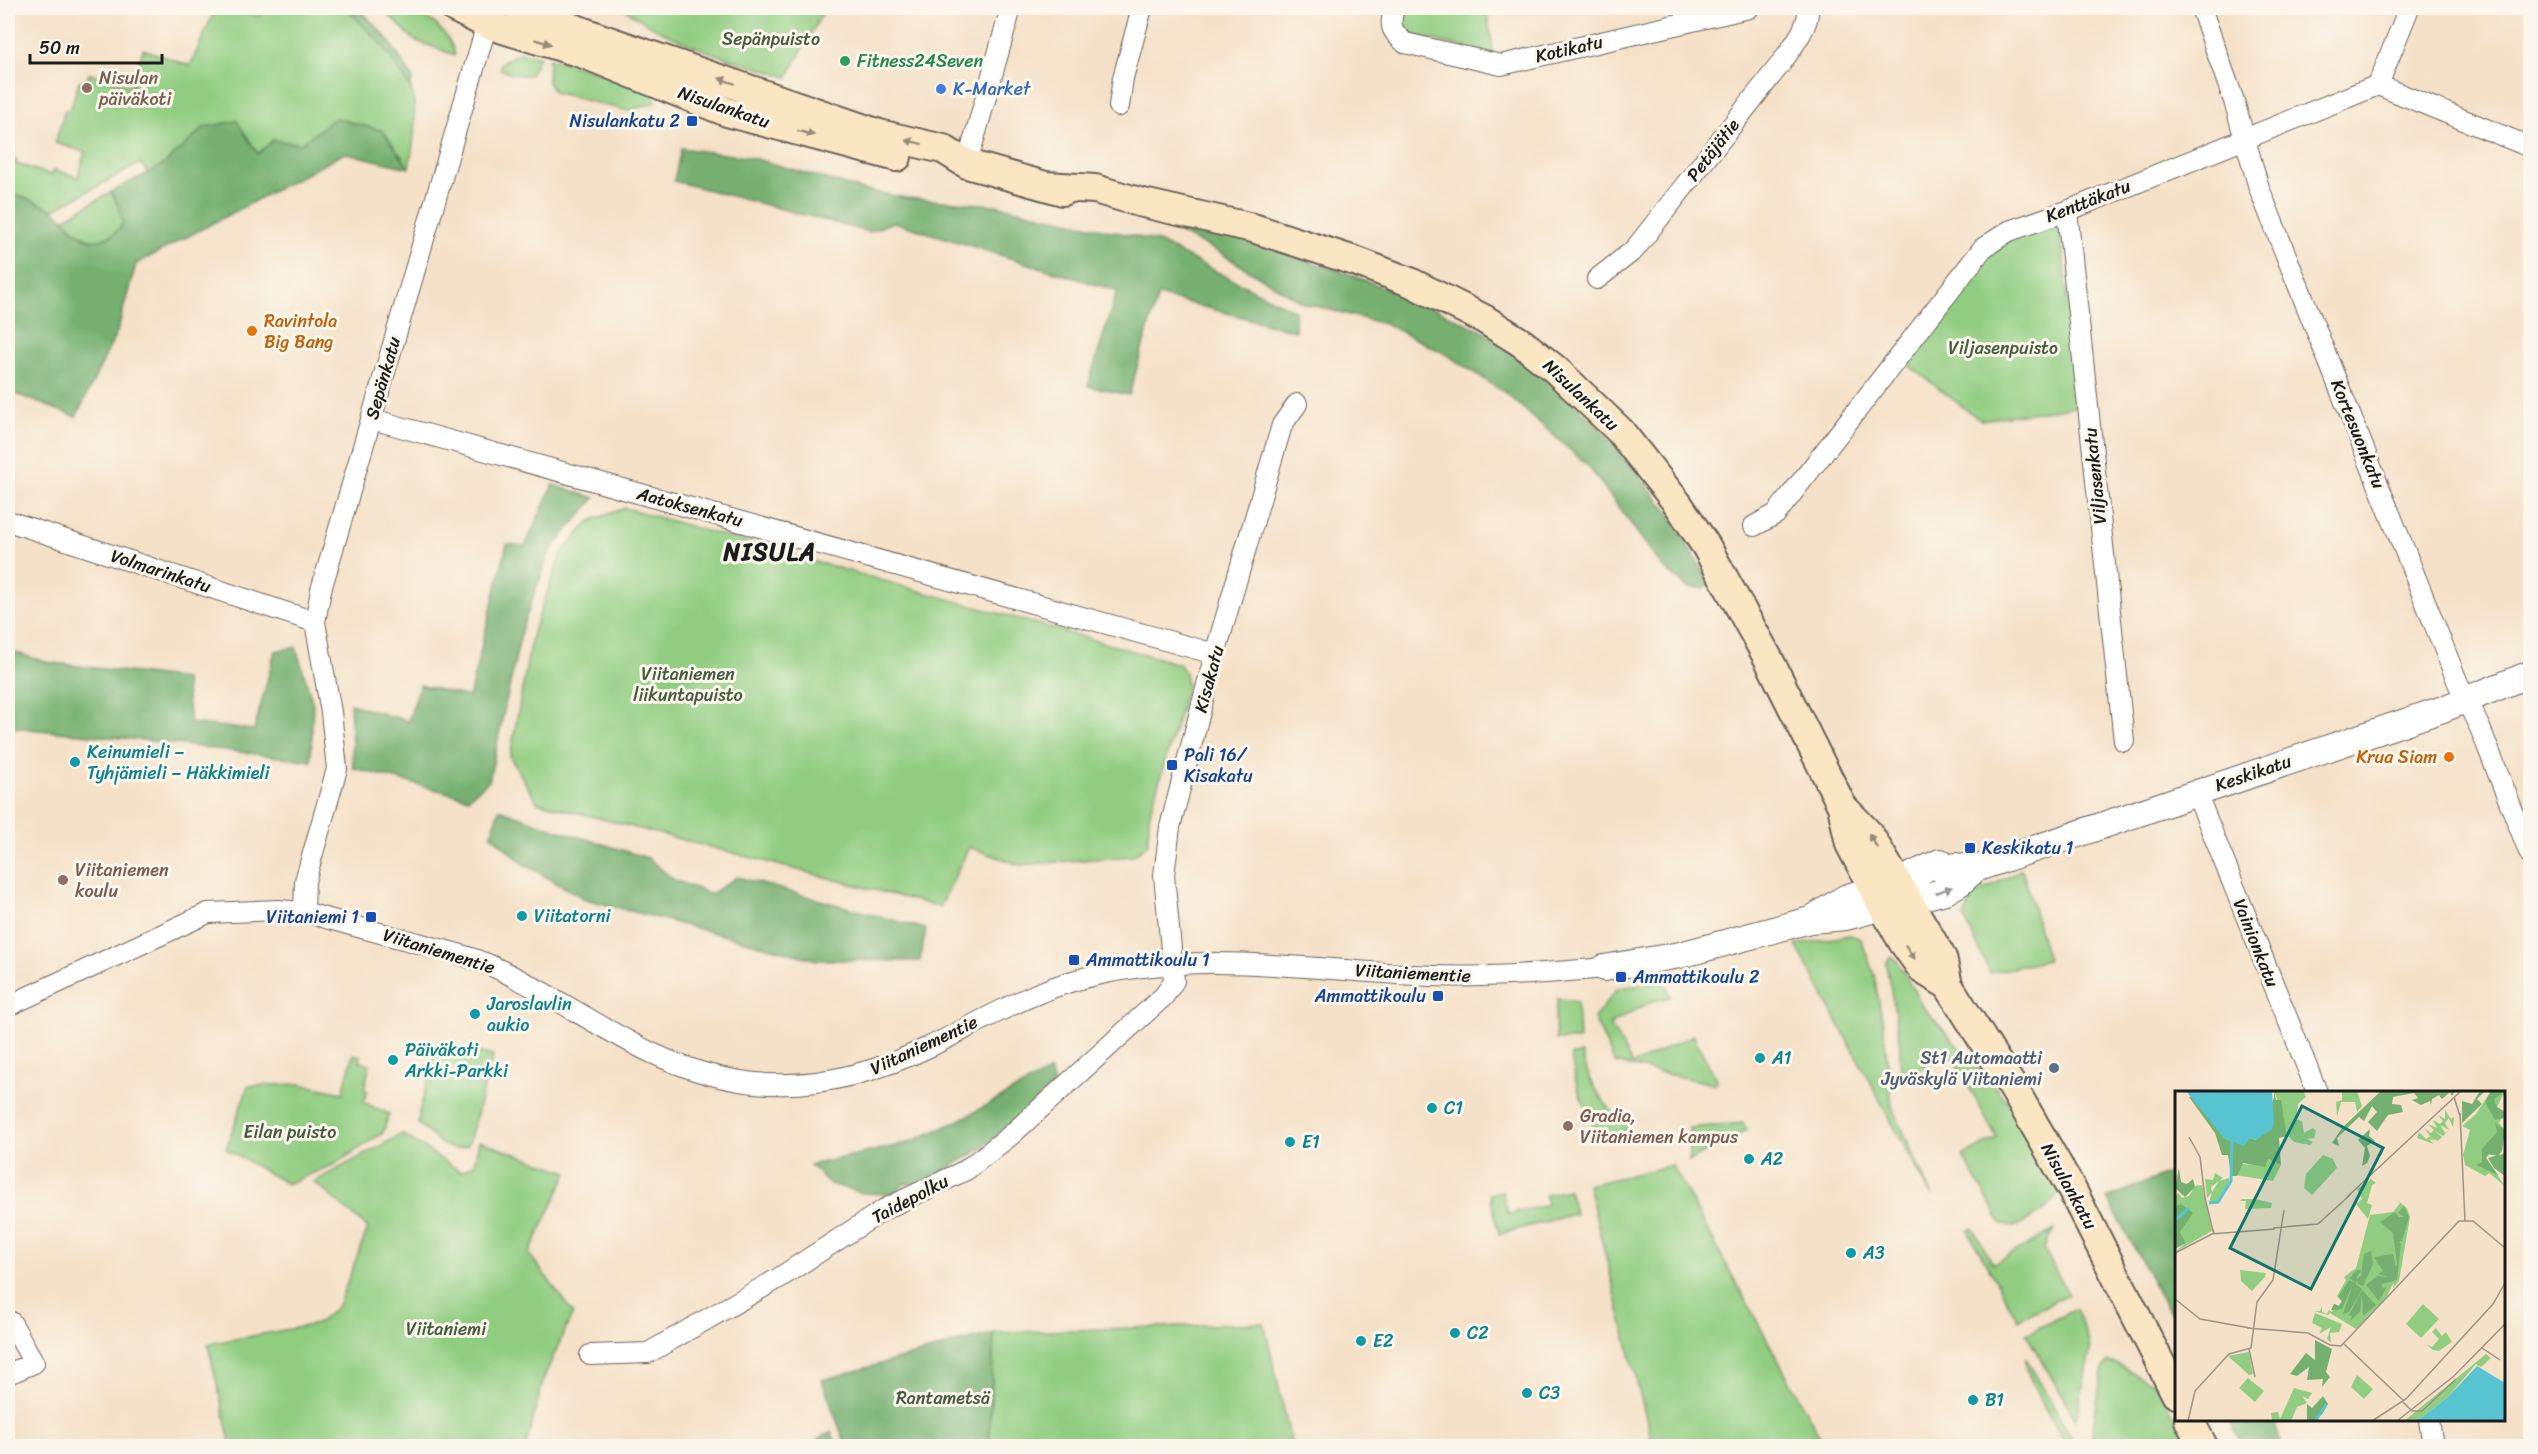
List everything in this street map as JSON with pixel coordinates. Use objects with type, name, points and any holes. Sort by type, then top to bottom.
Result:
[{"type":"main road","name":"Nisulankatu","points":[[455,8],[491,13],[584,54],[728,112],[939,167],[967,164]]},
{"type":"main road","name":"Nisulankatu","points":[[520,8],[600,38],[879,134],[943,149],[967,164],[1046,186],[1091,202],[1138,202],[1253,228],[1350,259],[1410,282],[1484,319],[1522,343],[1556,370],[1620,431],[1671,495],[1706,546],[1768,658],[1842,806],[1850,844],[1890,894],[1902,942],[1923,970],[1948,985],[2015,1090],[2072,1190],[2175,1392]]},
{"type":"main road","points":[[2190,1421],[2203,1446]]},
{"type":"street","points":[[967,164],[1011,8]]},
{"type":"street","points":[[1119,106],[1142,8]]},
{"type":"street","name":"Kotikatu","points":[[1394,8],[1391,19],[1394,33],[1405,43],[1501,65],[1749,8]]},
{"type":"street","name":"Petäjätie","points":[[1597,279],[1634,250],[1782,62],[1799,36],[1808,8]]},
{"type":"street","name":"Kortesuonkatu","points":[[2201,8],[2220,55],[2259,188],[2458,683],[2467,699],[2530,854]]},
{"type":"street","points":[[2409,8],[2378,85],[2530,147]]},
{"type":"street","name":"Sepänkatu","points":[[304,912],[305,882],[337,769],[332,712],[315,622],[321,590],[491,13]]},
{"type":"street","name":"Kenttäkatu","points":[[1754,526],[1776,514],[1983,248],[2009,231],[2067,211],[2378,85]]},
{"type":"street","name":"Viljasenkatu","points":[[2067,211],[2124,741]]},
{"type":"street","name":"Kisakatu","points":[[1173,964],[1164,875],[1170,826],[1215,654],[1282,425],[1297,404]]},
{"type":"street","name":"Aatoksenkatu","points":[[372,419],[1215,654]]},
{"type":"street","name":"Volmarinkatu","points":[[8,521],[315,622]]},
{"type":"street","name":"Keskikatu","points":[[1890,894],[1940,862],[1941,869],[1956,866],[1975,869],[2467,699],[2530,674]]},
{"type":"street","name":"Vainionkatu","points":[[2196,792],[2317,1091]]},
{"type":"street","name":"Viitaniementie","points":[[8,1006],[208,913],[278,910],[304,912],[489,964],[534,986],[642,1050],[689,1070],[740,1082],[792,1085],[850,1078],[930,1046],[998,1010],[1042,991],[1081,979],[1144,966],[1239,962],[1436,976],[1544,973],[1604,968],[1680,955],[1810,920],[1846,917],[1890,894]]},
{"type":"street","name":"Taidepolku","points":[[590,1355],[648,1353],[778,1278],[885,1209],[966,1170],[1011,1135],[1164,996],[1174,981],[1173,964]]},
{"type":"street","points":[[8,1325],[11,1322],[34,1363],[8,1374]]},
{"type":"street","points":[[2429,1421],[2433,1446]]},
{"type":"green space","points":[[216,8],[240,8],[258,17],[265,8],[346,8],[392,57],[411,88],[415,118],[409,168],[383,131],[335,118],[301,144],[273,140],[258,154],[205,127],[163,165],[148,173],[141,163],[53,210],[8,192],[8,157],[17,160],[16,164],[52,175],[54,170],[78,177],[85,152],[55,143],[65,110],[70,110],[79,81],[87,81],[89,73],[132,86],[143,49],[190,66]]},
{"type":"green space","points":[[346,8],[359,8],[386,37],[413,78],[410,87],[383,46]]},
{"type":"green space","points":[[382,8],[406,8],[430,20],[448,39],[455,55],[414,40]]},
{"type":"green space","name":"Sepänpuisto","points":[[623,8],[825,8],[787,77],[681,41],[642,21]]},
{"type":"green space","points":[[1405,8],[1486,8],[1494,55],[1409,34],[1403,21]]},
{"type":"green space","points":[[518,53],[539,56],[530,75],[514,74],[500,68],[501,63]]},
{"type":"green space","points":[[549,58],[605,74],[652,92],[656,102],[628,111],[554,92],[548,82]]},
{"type":"green space","points":[[335,118],[383,131],[409,168],[345,153],[136,264],[117,332],[76,417],[8,391],[8,192],[51,209],[82,237],[102,240],[114,234],[123,223],[119,207],[111,192],[163,165],[205,127],[237,121],[258,154],[273,140],[301,144]]},
{"type":"green space","points":[[681,148],[753,158],[863,190],[906,198],[996,205],[1156,241],[1295,311],[1295,331],[1158,295],[1129,395],[1088,386],[1117,291],[893,222],[869,232],[674,181]]},
{"type":"green space","points":[[111,192],[119,207],[123,223],[109,238],[101,241],[86,237],[64,219]]},
{"type":"green space","points":[[1150,219],[1227,235],[1352,275],[1481,330],[1535,369],[1593,420],[1670,514],[1710,584],[1703,588],[1688,588],[1661,565],[1589,467],[1507,394],[1446,354],[1385,324],[1303,303],[1217,251]]},
{"type":"green space","name":"Viljasenpuisto","points":[[2046,225],[2053,227],[2061,235],[2078,406],[1980,420],[1906,363],[1989,253],[2013,237]]},
{"type":"green space","points":[[553,485],[595,498],[550,551],[522,628],[489,781],[468,798],[353,768],[350,704],[408,721],[420,685],[469,697],[507,544],[525,546]]},
{"type":"green space","name":"Viitaniemen liikuntapuisto","points":[[625,508],[1179,664],[1185,672],[1187,687],[1149,816],[1148,844],[1132,856],[1020,865],[969,847],[940,907],[537,802],[510,757],[532,635],[561,554],[590,521]]},
{"type":"green space","points":[[296,647],[313,704],[311,761],[152,741],[17,728],[8,725],[8,650],[46,662],[185,679],[190,723],[254,730],[275,651]]},
{"type":"green space","points":[[499,809],[557,830],[648,858],[674,880],[711,894],[737,877],[926,929],[920,961],[817,960],[585,899],[525,865],[491,835]]},
{"type":"green space","points":[[2022,869],[2048,960],[1990,973],[1964,917],[1973,896]]},
{"type":"green space","points":[[1850,935],[1861,939],[1874,975],[1883,1023],[1892,1106],[1932,1197],[1796,945]]},
{"type":"green space","points":[[1891,957],[1896,959],[1923,1007],[2007,1101],[2059,1190],[2047,1207],[2015,1227],[2001,1223],[1963,1156],[1997,1138],[1950,1053],[1901,1078],[1900,1043],[1886,963]]},
{"type":"green space","points":[[1664,982],[1671,997],[1652,1001],[1610,1024],[1633,1065],[1693,1035],[1717,1081],[1714,1084],[1615,1063],[1594,1018],[1618,988]]},
{"type":"green space","points":[[1558,998],[1577,1002],[1579,1040],[1556,1040],[1555,1018]]},
{"type":"green space","points":[[438,1043],[493,1056],[468,1145],[460,1148],[441,1144],[418,1124]]},
{"type":"green space","name":"Eilan puisto","points":[[353,1054],[361,1056],[360,1061],[370,1064],[364,1090],[368,1091],[363,1102],[389,1114],[383,1133],[335,1164],[287,1184],[226,1149],[248,1086],[300,1084],[343,1093]]},
{"type":"green space","points":[[1582,1054],[1594,1086],[1613,1113],[1630,1130],[1600,1137],[1585,1107],[1575,1078],[1571,1055]]},
{"type":"green space","points":[[1050,1071],[1054,1085],[981,1149],[924,1182],[905,1184],[891,1194],[863,1193],[830,1184],[810,1165],[905,1144],[956,1122]]},
{"type":"green space","points":[[1743,1123],[1747,1130],[1689,1161],[1689,1128]]},
{"type":"green space","name":"Viitaniemi","points":[[402,1134],[461,1172],[474,1164],[479,1141],[568,1172],[529,1254],[573,1313],[544,1377],[526,1446],[231,1446],[208,1344],[317,1324],[338,1306],[368,1228],[314,1182]]},
{"type":"green space","points":[[1672,1165],[1825,1446],[1653,1446],[1588,1185]]},
{"type":"green space","points":[[2175,1170],[2175,1322],[2107,1198]]},
{"type":"green space","points":[[1569,1190],[1575,1214],[1499,1234],[1490,1194],[1502,1191],[1508,1214],[1547,1205],[1545,1195]]},
{"type":"green space","points":[[1973,1228],[1993,1264],[2056,1229],[2049,1237],[2044,1249],[2068,1294],[2018,1320],[1968,1231]]},
{"type":"green space","points":[[2076,1309],[2089,1342],[2090,1352],[2076,1419],[2026,1334]]},
{"type":"green space","points":[[1264,1323],[1292,1446],[989,1446],[994,1333]]},
{"type":"green space","name":"Rantametsä","points":[[994,1333],[989,1446],[846,1446],[822,1380]]},
{"type":"green space","points":[[2026,1358],[2076,1446],[2067,1446],[2049,1415],[2029,1376]]},
{"type":"green space","points":[[2107,1363],[2116,1363],[2159,1387],[2190,1446],[2093,1446],[2092,1434],[2102,1372]]},
{"type":"green space","points":[[2230,1421],[2274,1421],[2282,1446],[2244,1446]]},
{"type":"green space","points":[[831,1432],[838,1446],[806,1446]]},
{"type":"place","name":"Fitness24Seven","points":[[845,61]]},
{"type":"place","name":"Nisulan päiväkoti","points":[[87,88]]},
{"type":"place","name":"K-Market","points":[[941,89]]},
{"type":"place","name":"Nisulankatu 2","points":[[692,121]]},
{"type":"place","name":"Ravintola Big Bang","points":[[252,331]]},
{"type":"place","name":"Krua Siam","points":[[2449,757]]},
{"type":"place","name":"Keinumieli – Tyhjämieli – Häkkimieli","points":[[75,762]]},
{"type":"place","name":"Pali 16/ Kisakatu","points":[[1172,765]]},
{"type":"place","name":"Keskikatu 1","points":[[1970,848]]},
{"type":"place","name":"Viitaniemen koulu","points":[[63,880]]},
{"type":"place","name":"Viitatorni","points":[[522,916]]},
{"type":"place","name":"Viitaniemi 1","points":[[371,917]]},
{"type":"place","name":"Ammattikoulu 1","points":[[1074,960]]},
{"type":"place","name":"Ammattikoulu 2","points":[[1621,977]]},
{"type":"place","name":"Ammattikoulu","points":[[1438,996]]},
{"type":"place","name":"Jaroslavlin aukio","points":[[475,1014]]},
{"type":"place","name":"A1","points":[[1760,1058]]},
{"type":"place","name":"Päiväkoti Arkki-Parkki","points":[[393,1060]]},
{"type":"place","name":"St1 Automaatti Jyväskylä Viitaniemi","points":[[2054,1068]]},
{"type":"place","name":"C1","points":[[1432,1108]]},
{"type":"place","name":"Gradia, Viitaniemen kampus","points":[[1568,1126]]},
{"type":"place","name":"E1","points":[[1290,1142]]},
{"type":"place","name":"A2","points":[[1749,1159]]},
{"type":"place","name":"A3","points":[[1851,1253]]},
{"type":"place","name":"C2","points":[[1455,1333]]},
{"type":"place","name":"E2","points":[[1361,1341]]},
{"type":"place","name":"C3","points":[[1527,1393]]},
{"type":"place","name":"B1","points":[[1973,1400]]},
{"type":"district","name":"NISULA","points":[[770,552]]}]
